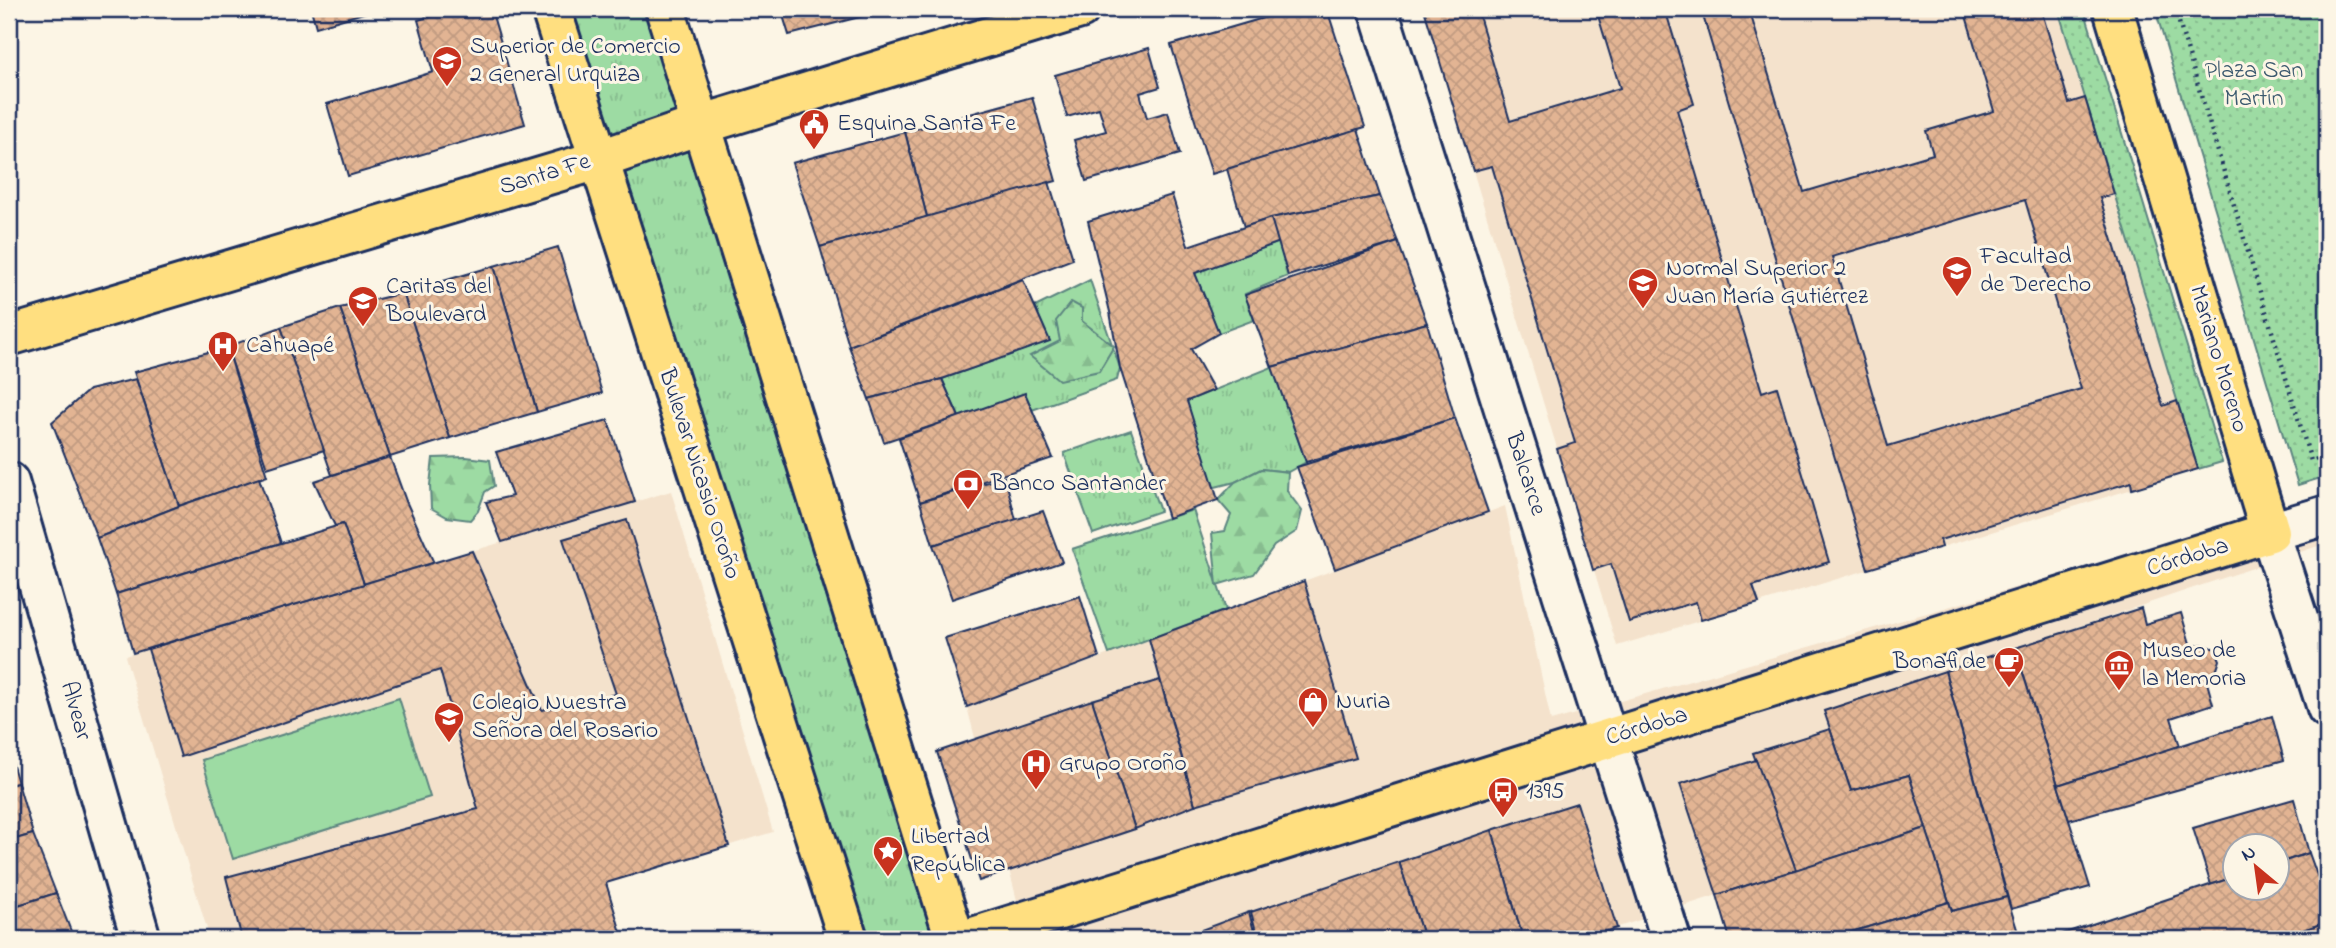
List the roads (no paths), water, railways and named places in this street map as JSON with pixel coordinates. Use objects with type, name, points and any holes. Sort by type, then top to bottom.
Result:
[{"type":"main road","name":"Bulevar Nicasio Oroño","points":[[551,9],[848,939]]},
{"type":"main road","points":[[665,9],[955,939]]},
{"type":"main road","name":"Santa Fe","points":[[9,336],[598,160],[700,125],[1080,9]]},
{"type":"main road","name":"Mariano Moreno","points":[[2113,9],[2270,533]]},
{"type":"main road","name":"Córdoba","points":[[967,939],[2270,533]]},
{"type":"street","name":"Balcarce","points":[[1378,9],[1671,939]]},
{"type":"street","name":"Alvear","points":[[9,482],[141,939]]},
{"type":"street","name":"Córdoba","points":[[2270,533],[2327,515]]},
{"type":"street","name":"Mariano Moreno","points":[[2270,533],[2327,708]]},
{"type":"place","name":"Superior de Comercio 2 General Urquiza","points":[[447,88]]},
{"type":"place","name":"Esquina Santa Fe","points":[[814,151]]},
{"type":"place","name":"Facultad de Derecho","points":[[1957,298]]},
{"type":"place","name":"Normal Superior 2 Juan María Gutiérrez","points":[[1643,310]]},
{"type":"place","name":"Caritas del Boulevard","points":[[363,328]]},
{"type":"place","name":"Cahuapé","points":[[223,373]]},
{"type":"place","name":"Banco Santander","points":[[968,511]]},
{"type":"place","name":"Bonafide","points":[[2009,689]]},
{"type":"place","name":"Museo de la Memoria","points":[[2119,692]]},
{"type":"place","name":"Nuria","points":[[1313,729]]},
{"type":"place","name":"Colegio Nuestra Señora del Rosario","points":[[449,744]]},
{"type":"place","name":"Grupo Oroño","points":[[1036,791]]},
{"type":"place","name":"1395","points":[[1503,819]]},
{"type":"place","name":"Libertad República","points":[[888,878]]},
{"type":"park label","name":"Plaza San Martín","points":[[2254,85]]}]
